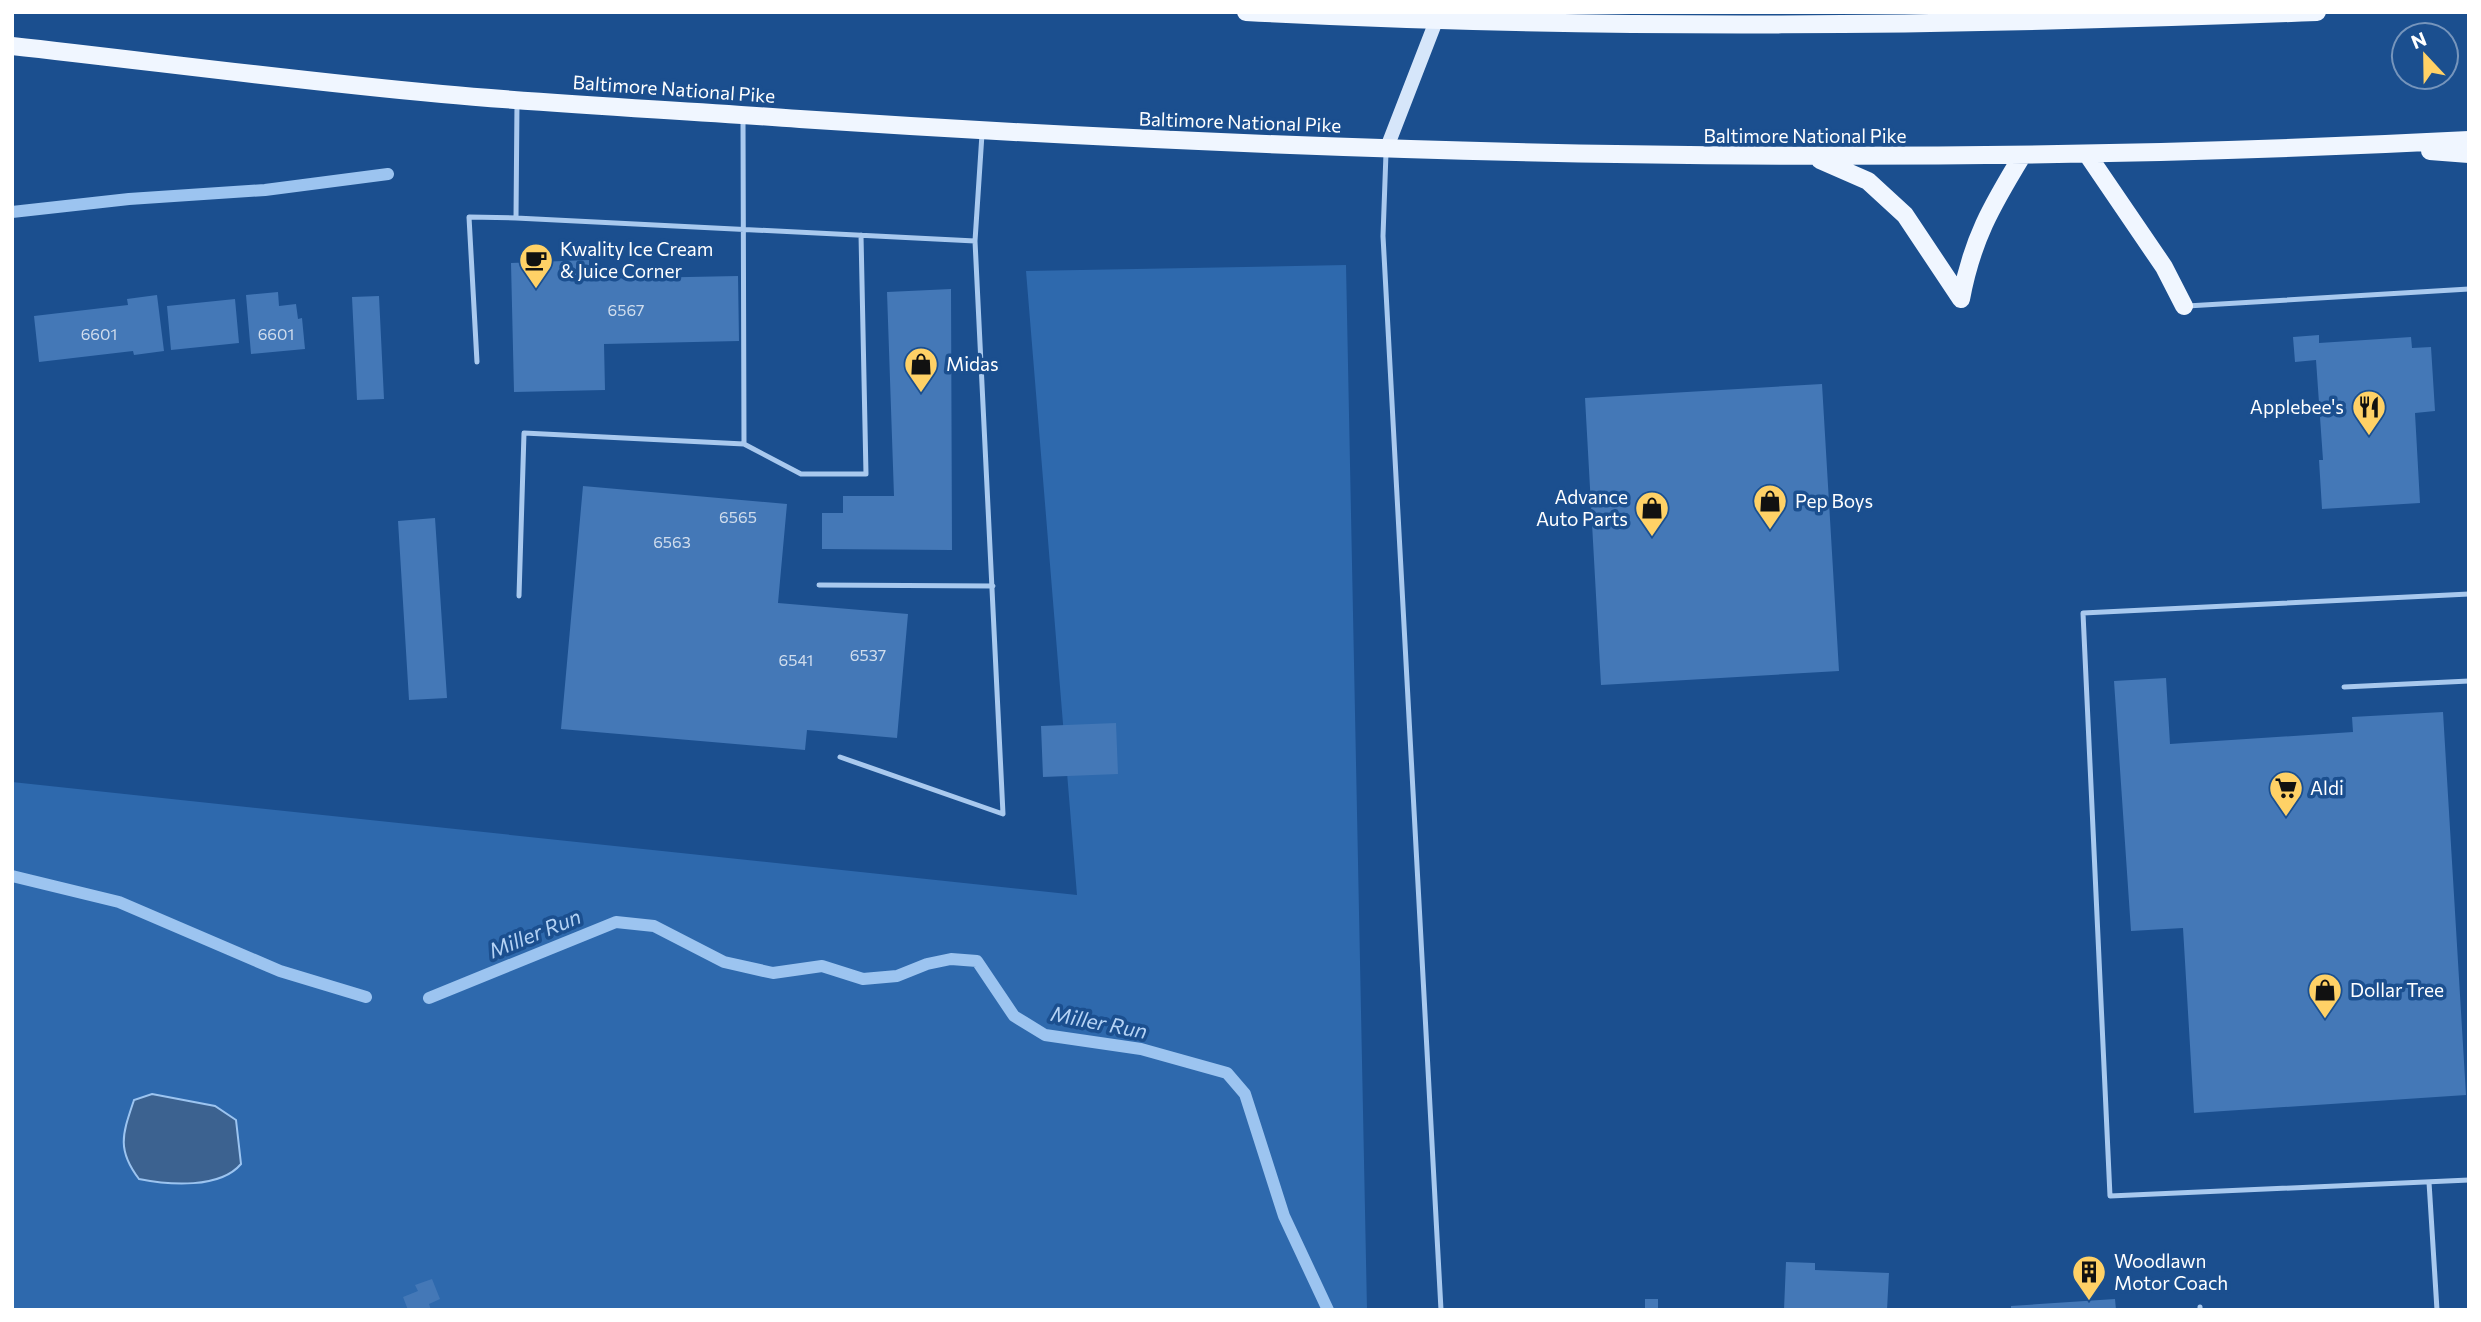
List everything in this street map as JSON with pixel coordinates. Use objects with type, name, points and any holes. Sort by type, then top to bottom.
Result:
[{"type":"main road","points":[[1246,12],[1687,25],[1940,24],[2317,12]]},
{"type":"main road","name":"Baltimore National Pike","points":[[12,46],[444,94],[982,131],[1386,150],[1661,157],[2022,156],[2469,140]]},
{"type":"main road","points":[[2353,146],[2469,154]]},
{"type":"main road","points":[[2087,154],[2164,267],[2184,306]]},
{"type":"main road","points":[[1812,157],[1868,181],[1905,215],[1961,299],[1969,257],[1987,212],[2022,156]]},
{"type":"street","points":[[1386,150],[1435,17]]},
{"type":"lane","points":[[516,218],[517,99]]},
{"type":"lane","points":[[743,114],[744,444]]},
{"type":"lane","points":[[841,757],[1003,814],[975,241],[982,131]]},
{"type":"lane","points":[[1386,150],[1383,236],[1441,1310]]},
{"type":"lane","points":[[477,362],[469,216],[975,241]]},
{"type":"lane","points":[[519,596],[524,433],[744,444],[801,474],[866,474],[862,235]]},
{"type":"lane","points":[[2184,306],[2469,289]]},
{"type":"lane","points":[[819,585],[993,586]]},
{"type":"lane","points":[[2469,594],[2082,613],[2110,1196],[2469,1180]]},
{"type":"lane","points":[[2344,687],[2469,681]]},
{"type":"lane","points":[[2429,1182],[2437,1310]]},
{"type":"shaded area","points":[[1346,265],[1367,1310],[12,1310],[12,782],[1077,895],[1026,271]]},
{"type":"shaded area","points":[[152,1094],[215,1106],[236,1120],[241,1164],[220,1178],[207,1181],[165,1183],[139,1179],[124,1150],[125,1132],[134,1100]]},
{"type":"building","points":[[589,260],[589,279],[738,276],[739,341],[604,344],[605,390],[514,392],[511,263]]},
{"type":"building","name":"Midas","points":[[951,289],[952,550],[822,549],[822,513],[843,513],[843,496],[894,496],[887,292]]},
{"type":"building","points":[[278,292],[279,306],[296,304],[298,319],[302,318],[305,349],[251,354],[246,295]]},
{"type":"building","points":[[157,295],[164,351],[134,355],[133,351],[39,362],[34,316],[128,305],[127,299]]},
{"type":"building","points":[[379,296],[384,399],[357,400],[352,297]]},
{"type":"building","points":[[235,299],[239,343],[171,350],[167,306]]},
{"type":"building","name":"Applebee's","points":[[2319,335],[2319,343],[2411,337],[2412,348],[2431,347],[2435,411],[2415,413],[2420,503],[2322,509],[2319,460],[2323,460],[2316,360],[2295,362],[2293,337]]},
{"type":"building","points":[[1822,384],[1839,671],[1601,685],[1585,398]]},
{"type":"building","points":[[583,486],[787,504],[778,603],[908,614],[897,738],[807,730],[805,750],[561,729]]},
{"type":"building","points":[[435,518],[447,698],[409,700],[398,521]]},
{"type":"building","points":[[2166,678],[2170,744],[2353,732],[2352,717],[2443,712],[2466,1095],[2194,1113],[2183,928],[2131,931],[2114,681]]},
{"type":"building","points":[[1116,723],[1118,774],[1043,777],[1041,726]]},
{"type":"building","points":[[1786,1262],[1815,1263],[1815,1270],[1889,1273],[1887,1310],[1784,1310]]},
{"type":"building","points":[[432,1279],[440,1299],[429,1304],[431,1310],[408,1310],[403,1297],[418,1291],[415,1285]]},
{"type":"building","points":[[1645,1299],[1658,1299],[1658,1310],[1645,1310]]},
{"type":"building","name":"Woodlawn Motor Coach","points":[[2115,1299],[2116,1310],[2011,1310],[2011,1306]]},
{"type":"waterway","points":[[12,212],[129,199],[265,190],[388,174]]},
{"type":"waterway","name":"Miller Run","points":[[12,876],[119,902],[280,971],[366,997]]},
{"type":"waterway","name":"Miller Run","points":[[429,998],[616,922],[654,926],[724,962],[773,973],[822,966],[863,979],[897,976],[927,964],[951,959],[977,961],[1014,1016],[1045,1035],[1141,1049],[1227,1073],[1245,1094],[1284,1216],[1328,1310]]},
{"type":"place","name":"Kwality Ice Cream & Juice Corner","points":[[536,290]]},
{"type":"place","name":"Midas","points":[[921,394]]},
{"type":"place","name":"Applebee's","points":[[2369,437]]},
{"type":"place","name":"Pep Boys","points":[[1770,531]]},
{"type":"place","name":"Advance Auto Parts","points":[[1652,538]]},
{"type":"place","name":"Aldi","points":[[2286,818]]},
{"type":"place","name":"Dollar Tree","points":[[2325,1020]]},
{"type":"place","name":"Woodlawn Motor Coach","points":[[2089,1302]]}]
